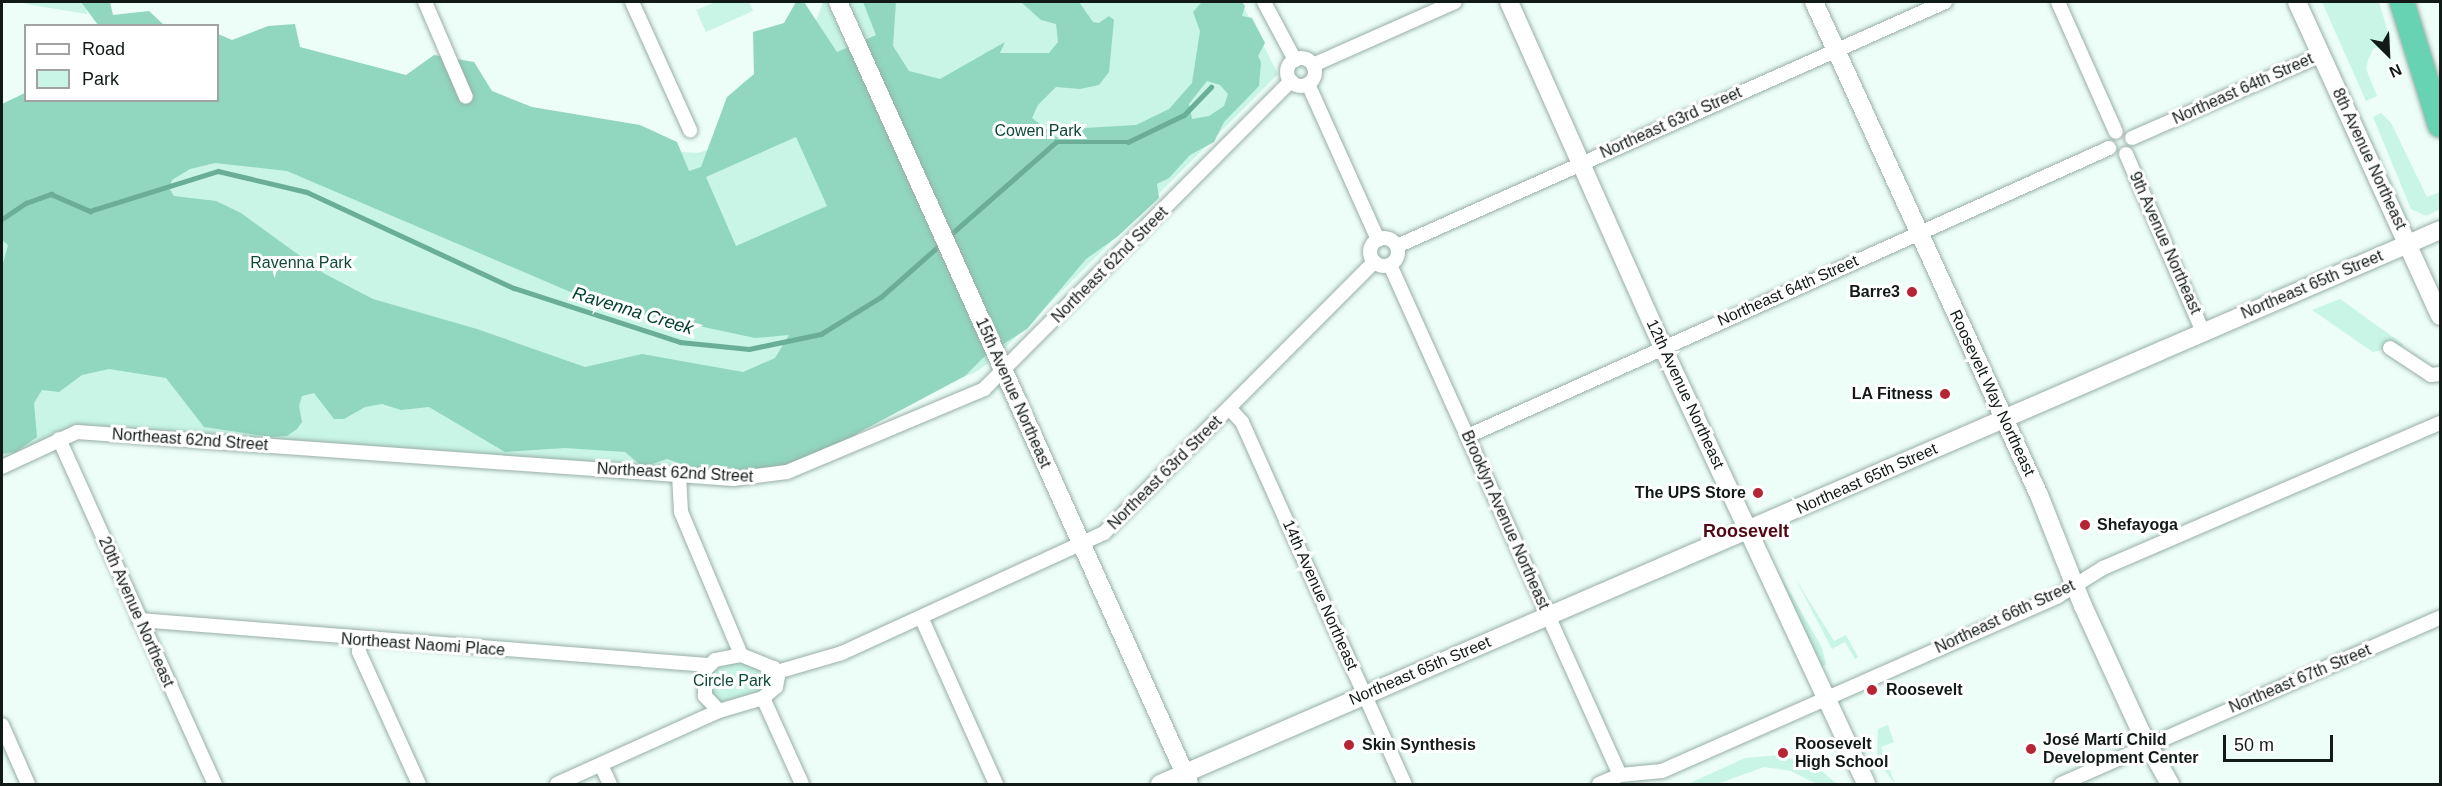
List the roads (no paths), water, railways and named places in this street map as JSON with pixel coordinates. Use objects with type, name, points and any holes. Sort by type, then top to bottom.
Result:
[{"type":"highway","points":[[2402,2],[2440,125]]},
{"type":"main road","name":"15th Avenue Northeast","points":[[838,2],[1187,779]]},
{"type":"main road","name":"12th Avenue Northeast","points":[[1509,2],[1663,348],[1866,784]]},
{"type":"main road","name":"Roosevelt Way Northeast","points":[[1814,2],[2004,418],[2076,584],[2149,744],[2170,784]]},
{"type":"main road","name":"8th Avenue Northeast","points":[[2297,2],[2440,316]]},
{"type":"main road","name":"Northeast 65th Street","points":[[1160,784],[1187,779],[1365,695],[2440,230]]},
{"type":"street","points":[[425,2],[466,97]]},
{"type":"street","points":[[632,2],[690,130]]},
{"type":"street","points":[[1264,2],[1295,60]]},
{"type":"street","points":[[1313,66],[1455,2]]},
{"type":"street","name":"Northeast 63rd Street","points":[[1397,246],[1945,2]]},
{"type":"street","points":[[2058,2],[2116,132]]},
{"type":"street","name":"Northeast 64th Street","points":[[2132,138],[2321,54]]},
{"type":"street","points":[[1304,58],[1313,66],[1315,76],[1308,84],[1291,81],[1288,70],[1295,60],[1304,58]]},
{"type":"street","name":"Northeast 62nd Street","points":[[2,467],[77,432],[753,479],[787,472],[984,388],[1004,372],[1291,81]]},
{"type":"street","points":[[1308,84],[1378,240]]},
{"type":"street","points":[[2124,131],[2132,138],[2133,148],[2126,154],[2116,154],[2109,148],[2109,138],[2116,132],[2124,131]]},
{"type":"street","name":"Northeast 64th Street","points":[[1468,436],[2109,148]]},
{"type":"street","name":"9th Avenue Northeast","points":[[2126,154],[2204,332]]},
{"type":"street","points":[[1389,239],[1397,246],[1397,258],[1390,265],[1374,262],[1371,249],[1378,240],[1389,239]]},
{"type":"street","name":"Northeast 63rd Street","points":[[777,672],[842,653],[1104,533],[1374,262]]},
{"type":"street","name":"Brooklyn Avenue Northeast","points":[[1390,265],[1620,775]]},
{"type":"street","points":[[2390,348],[2431,375],[2440,374]]},
{"type":"street","name":"14th Avenue Northeast","points":[[1230,409],[1242,422],[1406,784]]},
{"type":"street","name":"Northeast 66th Street","points":[[1599,784],[1620,775],[1662,771],[1826,699],[2076,584],[2103,568],[2440,423]]},
{"type":"street","name":"20th Avenue Northeast","points":[[59,439],[215,784]]},
{"type":"street","points":[[679,474],[681,512],[739,643],[741,655]]},
{"type":"street","points":[[921,617],[996,784]]},
{"type":"street","name":"Northeast 67th Street","points":[[2061,784],[2440,618]]},
{"type":"street","name":"Northeast Naomi Place","points":[[139,620],[360,640],[708,665]]},
{"type":"street","points":[[360,640],[359,652],[418,784]]},
{"type":"street","points":[[557,784],[719,711],[763,698],[776,687],[777,672],[769,664],[741,655],[723,657],[708,665],[705,696],[719,711]]},
{"type":"street","points":[[763,698],[802,784]]},
{"type":"street","points":[[2,725],[28,784]]},
{"type":"street","points":[[601,765],[610,784]]},
{"type":"waterway","name":"Ravenna Creek","points":[[949,236],[1056,142],[1128,142],[1184,115],[1211,87]]},
{"type":"waterway","name":"Ravenna Creek","points":[[2,219],[26,203],[51,194],[90,211],[218,171],[307,192],[514,288],[680,342],[749,349],[821,334],[881,297],[941,244]]},
{"type":"place","name":"Barre3","points":[[1912,292]]},
{"type":"place","name":"LA Fitness","points":[[1945,394]]},
{"type":"place","name":"The UPS Store","points":[[1758,493]]},
{"type":"place","name":"Shefayoga","points":[[2085,525]]},
{"type":"place","name":"Roosevelt","points":[[1872,690]]},
{"type":"place","name":"Skin Synthesis","points":[[1349,745]]},
{"type":"place","name":"José Martí Child Development Center","points":[[2031,749]]},
{"type":"place","name":"Roosevelt High School","points":[[1783,753]]},
{"type":"district","name":"Roosevelt","points":[[1746,531]]},
{"type":"park label","name":"Cowen Park","points":[[1038,131]]},
{"type":"park label","name":"Ravenna Park","points":[[301,263]]},
{"type":"park label","name":"Circle Park","points":[[732,681]]}]
